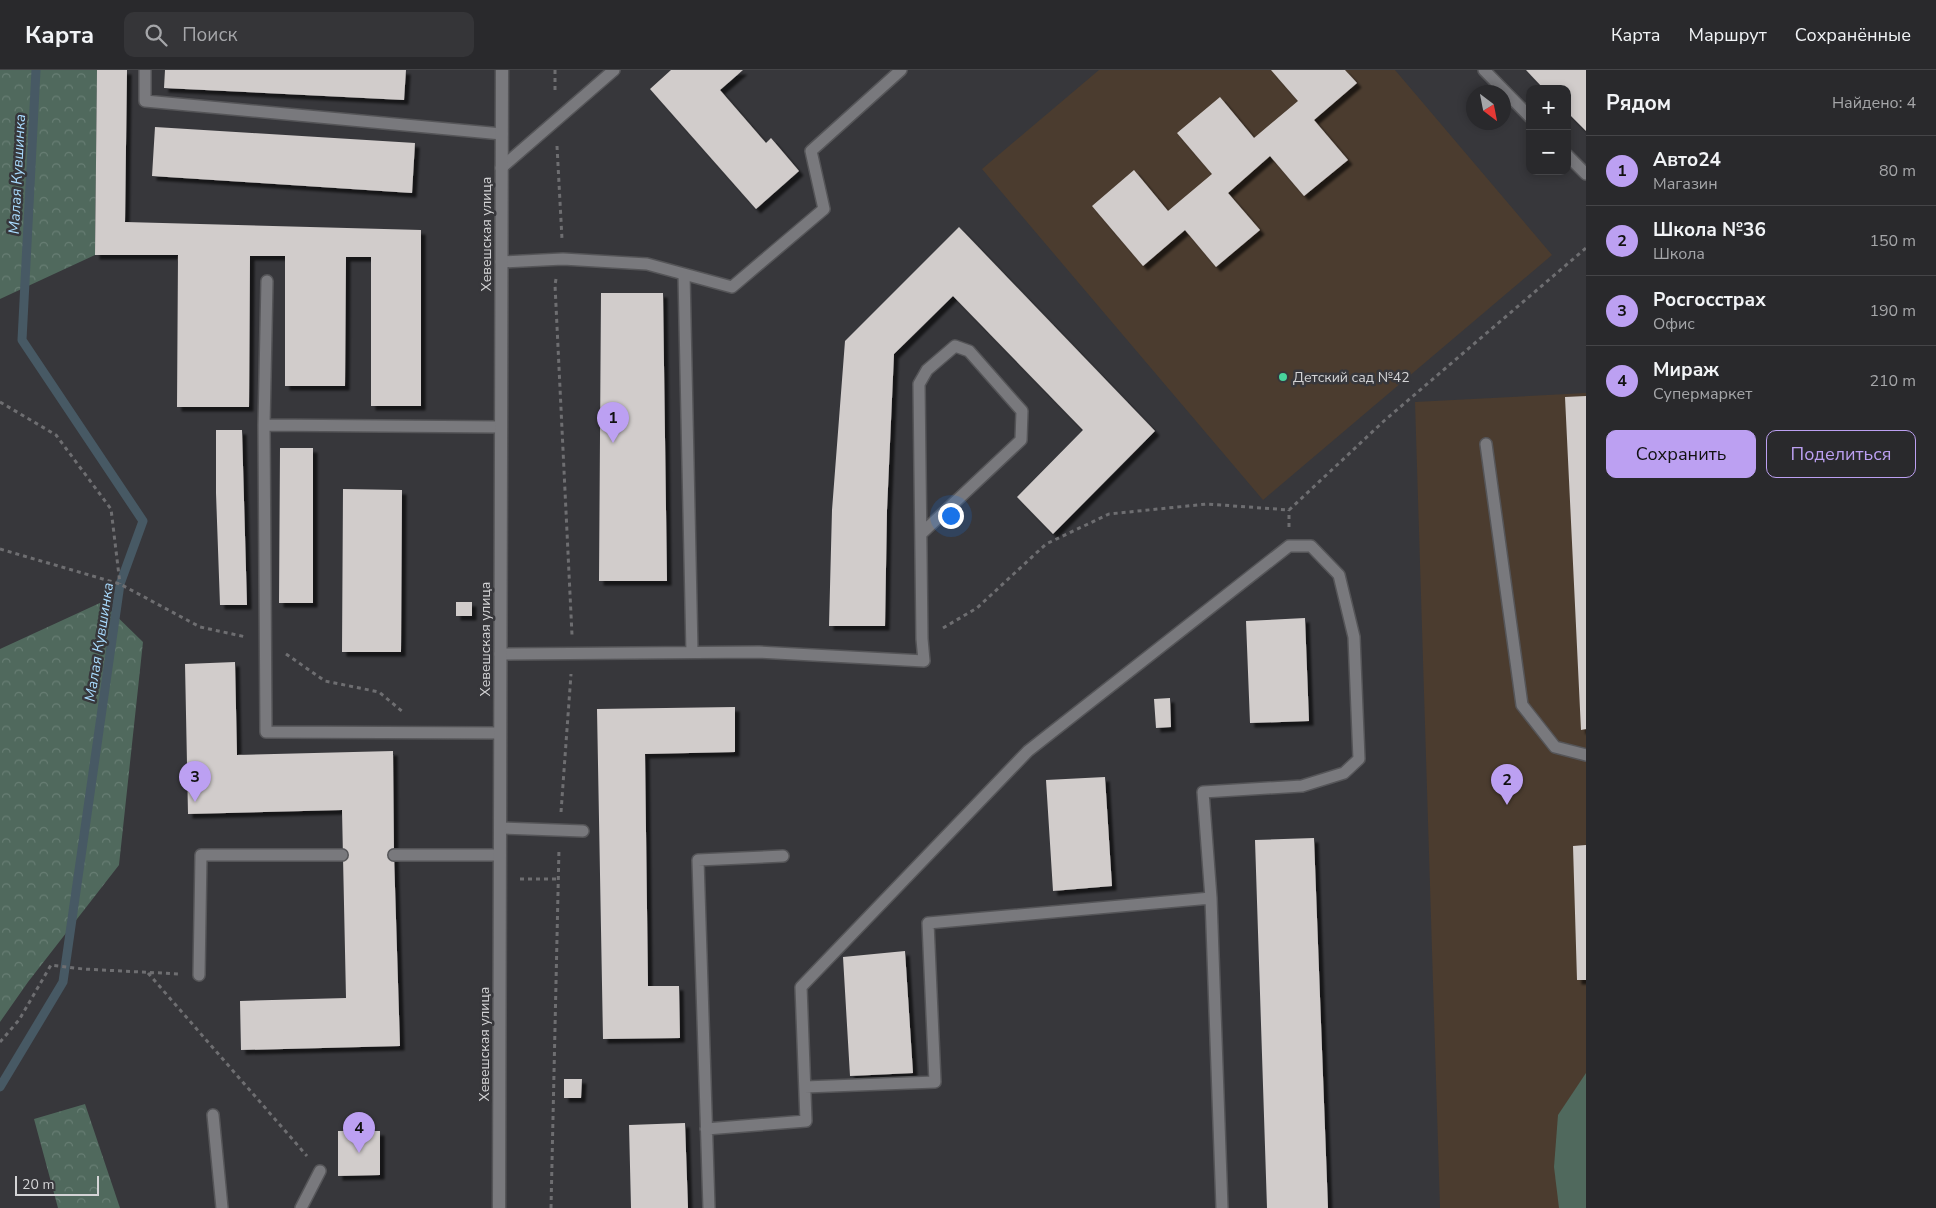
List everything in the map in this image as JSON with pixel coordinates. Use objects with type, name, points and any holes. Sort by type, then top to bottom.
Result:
[{"type":"street","name":"Хевешская улица","points":[[499,1208],[502,70]]},
{"type":"lane","points":[[145,70],[145,101],[502,134]]},
{"type":"lane","points":[[501,168],[614,70]]},
{"type":"lane","points":[[501,262],[563,259],[647,264],[732,287],[824,210],[811,151],[901,70]]},
{"type":"lane","points":[[1484,70],[1526,113]]},
{"type":"lane","points":[[1571,159],[1586,174]]},
{"type":"lane","points":[[684,274],[692,652]]},
{"type":"lane","points":[[267,281],[264,425],[266,732],[500,732]]},
{"type":"lane","points":[[500,654],[759,652],[924,661],[922,639],[919,384],[926,370],[954,346],[969,351],[1022,411],[1020,440],[922,534]]},
{"type":"lane","points":[[264,425],[501,427]]},
{"type":"lane","points":[[1486,444],[1522,705],[1555,747],[1586,755]]},
{"type":"lane","points":[[706,1128],[806,1121],[801,987],[1028,751],[1289,546],[1311,546],[1339,575],[1354,637],[1358,758],[1344,773],[1302,786],[1202,792],[1211,898],[1222,1208]]},
{"type":"lane","points":[[500,828],[583,831]]},
{"type":"lane","points":[[199,975],[201,855],[342,855]]},
{"type":"lane","points":[[394,855],[500,856]]},
{"type":"lane","points":[[709,1208],[698,860],[783,856]]},
{"type":"lane","points":[[805,1087],[935,1082],[928,922],[1211,898]]},
{"type":"lane","points":[[213,1115],[222,1208]]},
{"type":"lane","points":[[301,1208],[320,1171]]},
{"type":"path","points":[[922,639],[977,608],[1046,544],[1109,514],[1207,504],[1289,510],[1385,420],[1586,248]]},
{"type":"path","points":[[0,402],[56,435],[111,509],[120,584]]},
{"type":"path","points":[[0,549],[120,584],[200,627],[266,641],[325,681],[379,692],[429,732]]},
{"type":"path","points":[[520,879],[558,879]]},
{"type":"path","points":[[0,1042],[19,1020],[51,965],[83,969],[199,975]]},
{"type":"path","points":[[148,973],[320,1171]]},
{"type":"shaded area","name":"Детский сад №42","points":[[1099,70],[1395,70],[1552,255],[1263,500],[982,169]]},
{"type":"shaded area","points":[[1586,393],[1586,1208],[1440,1208],[1415,402]]},
{"type":"green space","points":[[0,70],[97,70],[95,255],[0,299]]},
{"type":"green space","points":[[102,602],[143,642],[119,865],[28,982],[0,1022],[0,649]]},
{"type":"green space","points":[[1586,1073],[1586,1208],[1559,1208],[1554,1167],[1558,1115]]},
{"type":"green space","points":[[85,1104],[120,1208],[58,1208],[34,1119]]},
{"type":"building","points":[[97,70],[127,70],[125,222],[421,230],[421,406],[371,406],[371,257],[346,257],[345,386],[285,386],[285,256],[250,256],[249,407],[177,407],[178,255],[95,255]]},
{"type":"building","points":[[165,70],[406,70],[404,100],[164,88]]},
{"type":"building","points":[[671,70],[743,70],[720,90],[766,143],[771,138],[799,171],[756,209],[650,89]]},
{"type":"building","points":[[1271,70],[1345,70],[1357,83],[1314,120],[1348,160],[1304,196],[1270,156],[1228,193],[1260,230],[1216,267],[1185,230],[1143,266],[1092,206],[1134,170],[1168,211],[1212,174],[1177,133],[1220,97],[1254,138],[1298,101]]},
{"type":"building","points":[[1526,70],[1586,70],[1586,131],[1571,116],[1571,85],[1540,85]]},
{"type":"building","points":[[155,127],[415,143],[412,193],[152,176]]},
{"type":"building","points":[[959,227],[1155,431],[1053,534],[1017,497],[1083,430],[953,296],[894,354],[887,510],[885,626],[829,626],[832,510],[845,341]]},
{"type":"building","points":[[601,293],[663,293],[667,581],[599,581]]},
{"type":"building","points":[[1586,396],[1586,729],[1581,730],[1565,397]]},
{"type":"building","points":[[216,430],[242,430],[247,605],[220,605]]},
{"type":"building","points":[[280,448],[313,448],[313,603],[279,603]]},
{"type":"building","points":[[343,489],[402,490],[401,652],[342,652]]},
{"type":"building","points":[[456,602],[472,602],[472,616],[456,616]]},
{"type":"building","points":[[1305,618],[1309,721],[1250,723],[1246,621]]},
{"type":"building","points":[[235,662],[237,755],[393,751],[400,1046],[241,1050],[240,1001],[346,998],[342,810],[188,814],[185,664]]},
{"type":"building","points":[[1170,698],[1171,727],[1156,728],[1154,699]]},
{"type":"building","points":[[735,707],[735,752],[645,754],[648,986],[679,986],[680,1038],[603,1039],[597,709]]},
{"type":"building","points":[[1105,777],[1112,886],[1053,891],[1046,780]]},
{"type":"building","points":[[1314,838],[1328,1208],[1267,1208],[1255,840]]},
{"type":"building","points":[[1586,845],[1586,980],[1577,980],[1573,846]]},
{"type":"building","points":[[905,951],[913,1073],[850,1076],[843,957]]},
{"type":"building","points":[[564,1079],[582,1079],[581,1098],[564,1098]]},
{"type":"building","points":[[685,1123],[688,1208],[631,1208],[629,1125]]},
{"type":"building","points":[[338,1131],[380,1131],[380,1175],[338,1176]]},
{"type":"waterway","name":"Малая Кувшинка","points":[[0,1087],[63,982],[120,584],[143,521],[22,340],[36,70]]},
{"type":"place","name":"Детский сад №42","points":[[1283,377]]},
{"type":"place","name":"Авто24","points":[[613,443]]},
{"type":"place","name":"Росгосстрах","points":[[195,802]]},
{"type":"place","name":"Школа №36","points":[[1507,805]]},
{"type":"place","name":"Мираж","points":[[359,1153]]}]
